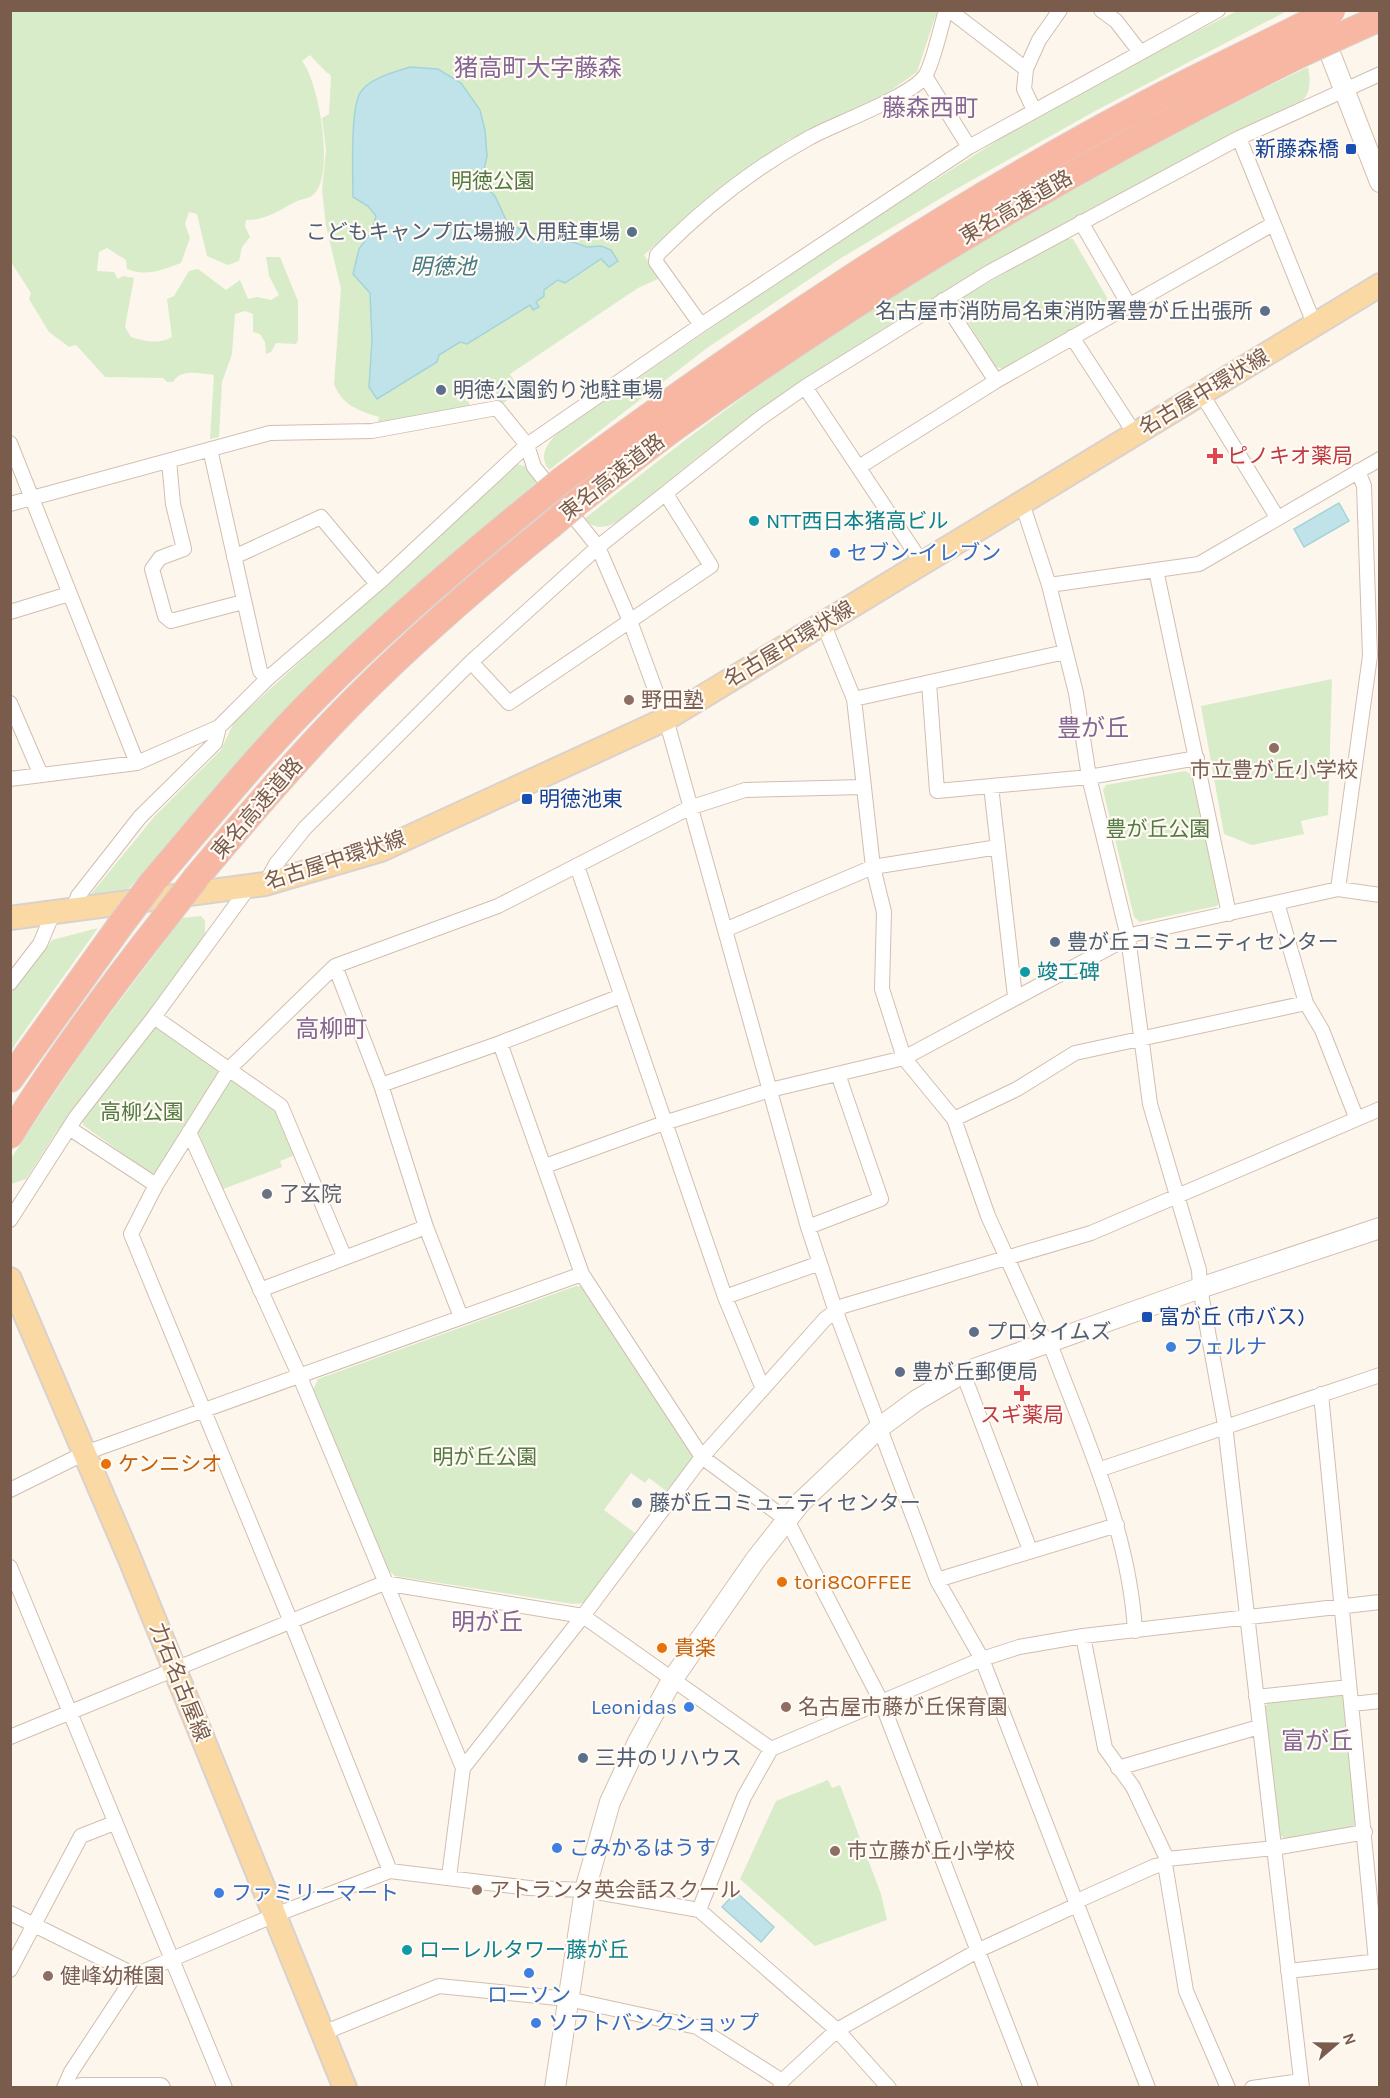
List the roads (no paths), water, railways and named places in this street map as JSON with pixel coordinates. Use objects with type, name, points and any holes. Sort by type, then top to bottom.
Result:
[{"type":"highway","name":"東名高速道路","points":[[10,1079],[152,883],[240,780],[316,697],[392,624],[474,551],[562,480],[669,401],[766,334],[946,218],[1143,105],[1305,19],[1333,11]]},
{"type":"highway","name":"東名高速道路","points":[[10,1135],[51,1070],[104,995],[196,878],[262,800],[339,716],[492,573],[578,503],[694,414],[799,342],[959,240],[1165,123],[1305,52],[1380,18]]},
{"type":"main road","name":"名古屋中環状線","points":[[10,918],[257,885],[381,850],[666,719],[1380,285]]},
{"type":"main road","name":"力石名古屋線","points":[[10,1279],[85,1453],[345,2088]]},
{"type":"street","points":[[701,325],[656,262],[657,255],[696,216],[763,166],[809,138],[895,98],[925,76],[947,10],[1026,69]]},
{"type":"street","points":[[1034,110],[1024,89],[1026,69],[1039,40],[1060,10]]},
{"type":"street","points":[[1101,10],[1116,21],[1140,52]]},
{"type":"street","points":[[10,779],[137,763],[219,727],[267,679],[377,584],[527,445],[701,325],[969,147],[1140,52],[1201,14],[1218,10]]},
{"type":"street","points":[[1305,19],[1344,89],[1380,182]]},
{"type":"street","points":[[10,1220],[69,1128],[257,885],[305,828],[471,662],[598,548],[759,419],[805,387],[943,300],[1081,222],[1239,138],[1380,74]]},
{"type":"street","points":[[925,76],[969,147]]},
{"type":"street","points":[[1239,138],[1315,326]]},
{"type":"street","points":[[1081,222],[1129,305]]},
{"type":"street","points":[[859,467],[996,381],[1273,224]]},
{"type":"street","points":[[943,300],[996,381]]},
{"type":"street","points":[[1072,338],[1135,434]]},
{"type":"street","points":[[805,387],[922,563]]},
{"type":"street","points":[[1202,393],[1277,517]]},
{"type":"street","points":[[10,504],[270,433],[372,431],[497,408],[527,445],[534,467],[598,548],[630,621],[666,719],[689,808],[727,929],[808,1227],[836,1312],[937,1580],[982,1659],[1148,2088]]},
{"type":"street","points":[[10,443],[137,763]]},
{"type":"street","points":[[210,449],[260,671],[267,679]]},
{"type":"street","points":[[1049,585],[1199,564],[1380,459]]},
{"type":"street","points":[[169,461],[173,504],[184,549],[160,558],[152,569],[165,616],[171,621],[243,602]]},
{"type":"street","points":[[1338,889],[1375,655],[1364,486],[1358,471]]},
{"type":"street","points":[[471,662],[509,703],[711,566],[666,494]]},
{"type":"street","points":[[1022,503],[1049,585],[1076,693],[1089,777],[1128,937],[1150,1104],[1199,1270],[1200,1288],[1224,1425],[1301,2085],[1252,2088]]},
{"type":"street","points":[[234,557],[321,517],[377,584]]},
{"type":"street","points":[[1156,570],[1229,914]]},
{"type":"street","points":[[10,612],[69,594]]},
{"type":"street","points":[[823,623],[854,699],[873,867],[884,912],[882,989],[904,1058],[954,1119],[988,1216],[1047,1341],[1098,1470],[1117,1525],[1128,1570],[1135,1631]]},
{"type":"street","points":[[854,699],[1065,652]]},
{"type":"street","points":[[929,683],[937,791],[1089,777],[1197,758]]},
{"type":"street","points":[[10,703],[41,775]]},
{"type":"street","points":[[10,983],[63,912],[140,817],[216,743],[219,727]]},
{"type":"street","points":[[991,786],[1015,997]]},
{"type":"street","points":[[390,1871],[291,1622],[131,1234],[156,1185],[229,1069],[334,966],[498,906],[689,808],[745,790],[863,787]]},
{"type":"street","points":[[727,929],[873,867],[998,847]]},
{"type":"street","points":[[577,866],[663,1123],[725,1297],[763,1389]]},
{"type":"street","points":[[544,1166],[663,1123],[771,1090],[904,1058],[1128,937],[1338,889],[1380,895]]},
{"type":"street","points":[[1277,903],[1306,1003],[1322,1030],[1356,1117]]},
{"type":"street","points":[[334,966],[381,1084],[426,1227],[461,1317]]},
{"type":"street","points":[[381,1084],[500,1043],[621,996]]},
{"type":"street","points":[[954,1119],[1017,1089],[1075,1053],[1306,1003]]},
{"type":"street","points":[[154,1017],[280,1106],[344,1256]]},
{"type":"street","points":[[500,1043],[582,1274],[702,1456],[787,1520],[881,1701],[1031,2088]]},
{"type":"street","points":[[808,1227],[881,1199],[838,1074]]},
{"type":"street","points":[[448,1877],[463,1768],[583,1616],[702,1456],[825,1319],[843,1305],[1091,1233],[1356,1117],[1380,1109]]},
{"type":"street","points":[[69,1128],[156,1185]]},
{"type":"street","points":[[189,1132],[300,1377],[463,1768]]},
{"type":"street","points":[[260,1290],[344,1256],[426,1227]]},
{"type":"street","points":[[555,2088],[585,1890],[610,1802],[639,1740],[672,1680],[787,1520],[824,1478],[879,1428],[917,1400],[963,1373],[1047,1341],[1380,1228]]},
{"type":"street","points":[[725,1297],[820,1263]]},
{"type":"street","points":[[10,1490],[85,1453],[582,1274]]},
{"type":"street","points":[[963,1373],[1030,1550]]},
{"type":"street","points":[[1098,1470],[1224,1425],[1380,1375]]},
{"type":"street","points":[[1288,1971],[1378,1961],[1321,1394]]},
{"type":"street","points":[[937,1580],[1117,1525]]},
{"type":"street","points":[[10,1567],[225,2088]]},
{"type":"street","points":[[10,1737],[384,1583],[583,1616],[771,1749]]},
{"type":"street","points":[[699,1910],[744,1797],[771,1749],[982,1659],[1019,1647],[1083,1636],[1380,1602]]},
{"type":"street","points":[[1083,1636],[1105,1748],[1133,1787],[1166,1862],[1186,1991],[1228,2088]]},
{"type":"street","points":[[1256,1697],[1349,1687]]},
{"type":"street","points":[[1352,1704],[1380,1701]]},
{"type":"street","points":[[1118,1768],[1259,1727]]},
{"type":"street","points":[[10,1970],[36,1926],[81,1836],[114,1823]]},
{"type":"street","points":[[323,2033],[439,1986],[568,1999],[698,2028],[781,2084],[837,2030],[978,1950],[1155,1866],[1166,1862],[1274,1848],[1365,1832]]},
{"type":"street","points":[[64,2088],[71,2072],[135,1975],[275,1915],[390,1871],[529,1888],[585,1890],[699,1910],[837,2030],[889,2088]]},
{"type":"street","points":[[10,1913],[135,1975]]},
{"type":"street","points":[[81,2088],[148,2087]]},
{"type":"water","name":"明徳池","points":[[410,67],[438,69],[461,83],[480,110],[485,130],[487,156],[483,174],[487,188],[495,196],[507,222],[534,237],[561,238],[587,247],[601,246],[611,250],[618,261],[609,267],[601,259],[565,283],[558,280],[544,290],[544,296],[536,302],[539,307],[533,310],[530,305],[467,344],[460,342],[439,355],[437,362],[377,399],[369,387],[372,341],[370,293],[353,274],[359,249],[372,231],[376,216],[368,206],[353,197],[355,114],[360,93],[364,88],[383,76]]},
{"type":"water","points":[[1339,503],[1349,521],[1304,547],[1294,529]]},
{"type":"water","points":[[736,1892],[774,1927],[761,1942],[722,1907]]},
{"type":"place","name":"新藤森橋","points":[[1351,149]]},
{"type":"place","name":"こどもキャンプ広場搬入用駐車場","points":[[632,232]]},
{"type":"place","name":"名古屋市消防局名東消防署豊が丘出張所","points":[[1265,311]]},
{"type":"place","name":"明徳公園釣り池駐車場","points":[[441,390]]},
{"type":"place","name":"ピノキオ薬局","points":[[1215,456]]},
{"type":"place","name":"NTT西日本猪高ビル","points":[[754,521]]},
{"type":"place","name":"セブン-イレブン","points":[[835,553]]},
{"type":"place","name":"野田塾","points":[[629,700]]},
{"type":"place","name":"市立豊が丘小学校","points":[[1274,748]]},
{"type":"place","name":"明徳池東","points":[[527,799]]},
{"type":"place","name":"豊が丘コミュニティセンター","points":[[1055,942]]},
{"type":"place","name":"竣工碑","points":[[1025,972]]},
{"type":"place","name":"了玄院","points":[[267,1194]]},
{"type":"place","name":"富が丘 (市バス)","points":[[1147,1317]]},
{"type":"place","name":"プロタイムズ","points":[[974,1332]]},
{"type":"place","name":"フェルナ","points":[[1171,1347]]},
{"type":"place","name":"豊が丘郵便局","points":[[900,1372]]},
{"type":"place","name":"スギ薬局","points":[[1022,1393]]},
{"type":"place","name":"ケンニシオ","points":[[106,1464]]},
{"type":"place","name":"藤が丘コミュニティセンター","points":[[637,1503]]},
{"type":"place","name":"tori8COFFEE","points":[[782,1582]]},
{"type":"place","name":"貴楽","points":[[662,1648]]},
{"type":"place","name":"Leonidas","points":[[689,1707]]},
{"type":"place","name":"名古屋市藤が丘保育園","points":[[786,1707]]},
{"type":"place","name":"三井のリハウス","points":[[583,1758]]},
{"type":"place","name":"こみかるはうす","points":[[557,1848]]},
{"type":"place","name":"市立藤が丘小学校","points":[[835,1851]]},
{"type":"place","name":"アトランタ英会話スクール","points":[[477,1890]]},
{"type":"place","name":"ファミリーマート","points":[[219,1893]]},
{"type":"place","name":"ローレルタワー藤が丘","points":[[407,1950]]},
{"type":"place","name":"ローソン","points":[[529,1973]]},
{"type":"place","name":"健峰幼稚園","points":[[48,1976]]},
{"type":"place","name":"ソフトバンクショップ","points":[[536,2023]]},
{"type":"district","name":"猪高町大字藤森","points":[[538,68]]},
{"type":"district","name":"藤森西町","points":[[930,108]]},
{"type":"district","name":"豊が丘","points":[[1093,728]]},
{"type":"district","name":"高柳町","points":[[331,1029]]},
{"type":"district","name":"明が丘","points":[[487,1622]]},
{"type":"district","name":"富が丘","points":[[1317,1741]]},
{"type":"park label","name":"明徳公園","points":[[493,181]]},
{"type":"park label","name":"豊が丘公園","points":[[1158,829]]},
{"type":"park label","name":"高柳公園","points":[[142,1112]]},
{"type":"park label","name":"明が丘公園","points":[[485,1457]]}]
